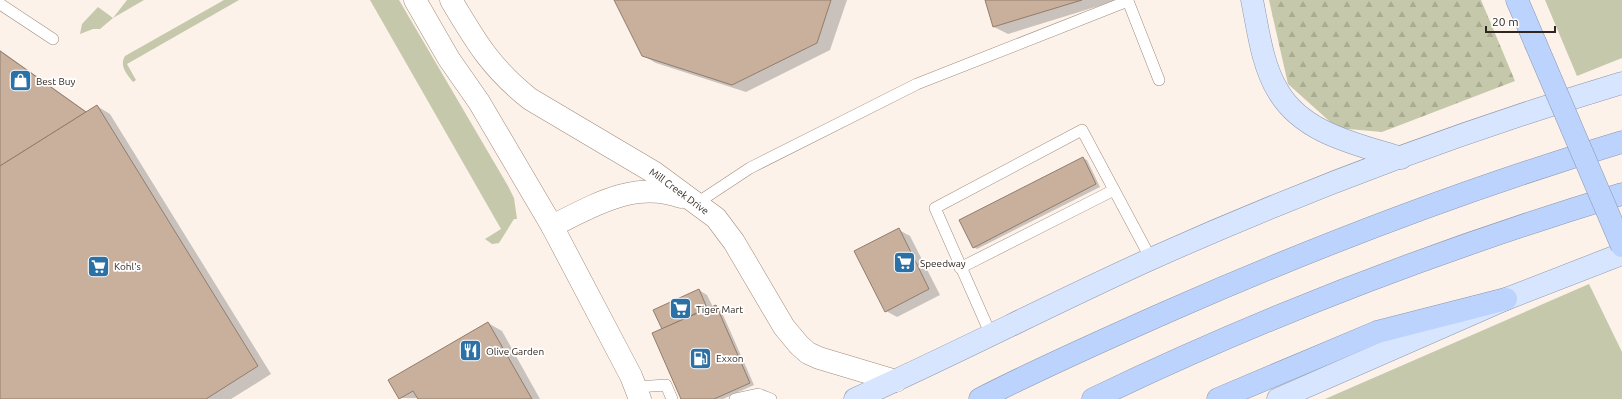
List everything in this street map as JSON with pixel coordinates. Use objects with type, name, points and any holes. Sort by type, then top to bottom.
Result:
[{"type":"highway","points":[[1517,0],[1622,246]]},
{"type":"highway","points":[[980,399],[1112,336],[1227,285],[1341,238],[1464,194],[1622,142]]},
{"type":"highway","points":[[1093,399],[1200,350],[1346,290],[1500,234],[1622,194]]},
{"type":"highway","points":[[1218,399],[1377,332],[1506,298]]},
{"type":"main road","points":[[1252,0],[1270,73],[1277,91],[1289,105],[1314,126],[1329,134],[1401,158]]},
{"type":"main road","points":[[855,399],[896,381],[1151,259],[1336,182],[1523,113],[1622,83]]},
{"type":"main road","points":[[1278,399],[1506,298],[1622,254]]},
{"type":"street","points":[[415,0],[449,59],[479,102],[552,226],[638,393]]},
{"type":"street","name":"Mill Creek Drive","points":[[451,0],[486,55],[511,84],[530,99],[650,170],[716,218],[726,230],[778,318],[799,345],[819,358],[896,381]]},
{"type":"street","points":[[552,226],[607,199],[638,191],[667,192],[697,203]]},
{"type":"lane","points":[[697,203],[750,168],[917,84],[1128,1],[1159,80]]},
{"type":"lane","points":[[0,4],[53,39]]},
{"type":"lane","points":[[991,335],[960,268],[935,208],[1082,130],[1151,259]]},
{"type":"lane","points":[[960,268],[1114,190]]},
{"type":"lane","points":[[638,393],[666,385],[672,399]]},
{"type":"lane","points":[[735,399],[758,394],[771,399]]},
{"type":"green space","points":[[127,0],[144,0],[113,18]]},
{"type":"green space","points":[[224,0],[239,0],[127,64],[136,80],[133,82],[123,67],[123,60],[125,56]]},
{"type":"green space","points":[[370,0],[399,0],[508,186],[514,198],[517,219],[514,219],[499,243],[492,244],[485,239],[501,229]]},
{"type":"green space","points":[[1269,0],[1481,0],[1515,81],[1382,132],[1337,128],[1288,84]]},
{"type":"green space","points":[[1545,0],[1622,0],[1622,58],[1577,76]]},
{"type":"green space","points":[[98,7],[113,18],[100,29],[93,29],[80,34],[82,24]]},
{"type":"green space","points":[[1589,284],[1622,352],[1622,399],[1325,399]]},
{"type":"building","points":[[614,0],[831,0],[817,43],[732,85],[642,56]]},
{"type":"building","points":[[985,0],[1082,0],[993,27]]},
{"type":"building","name":"Best Buy","points":[[0,51],[86,112],[0,166]]},
{"type":"building","name":"Kohl's","points":[[97,105],[258,366],[206,399],[0,399],[0,166]]},
{"type":"building","points":[[1083,157],[1096,184],[973,248],[959,220]]},
{"type":"building","points":[[899,228],[929,289],[885,312],[854,251]]},
{"type":"building","name":"Tiger Mart","points":[[699,289],[707,308],[662,329],[653,310]]},
{"type":"building","name":"Exxon","points":[[716,305],[750,383],[714,399],[681,399],[652,333]]},
{"type":"building","name":"Olive Garden","points":[[488,322],[532,399],[418,399],[413,391],[399,399],[388,380]]},
{"type":"place","name":"Best Buy","points":[[21,81]]},
{"type":"place","name":"Speedway","points":[[905,263]]},
{"type":"place","name":"Kohl's","points":[[98,266]]},
{"type":"place","name":"Tiger Mart","points":[[680,309]]},
{"type":"place","name":"Olive Garden","points":[[471,351]]},
{"type":"place","name":"Exxon","points":[[701,358]]}]
